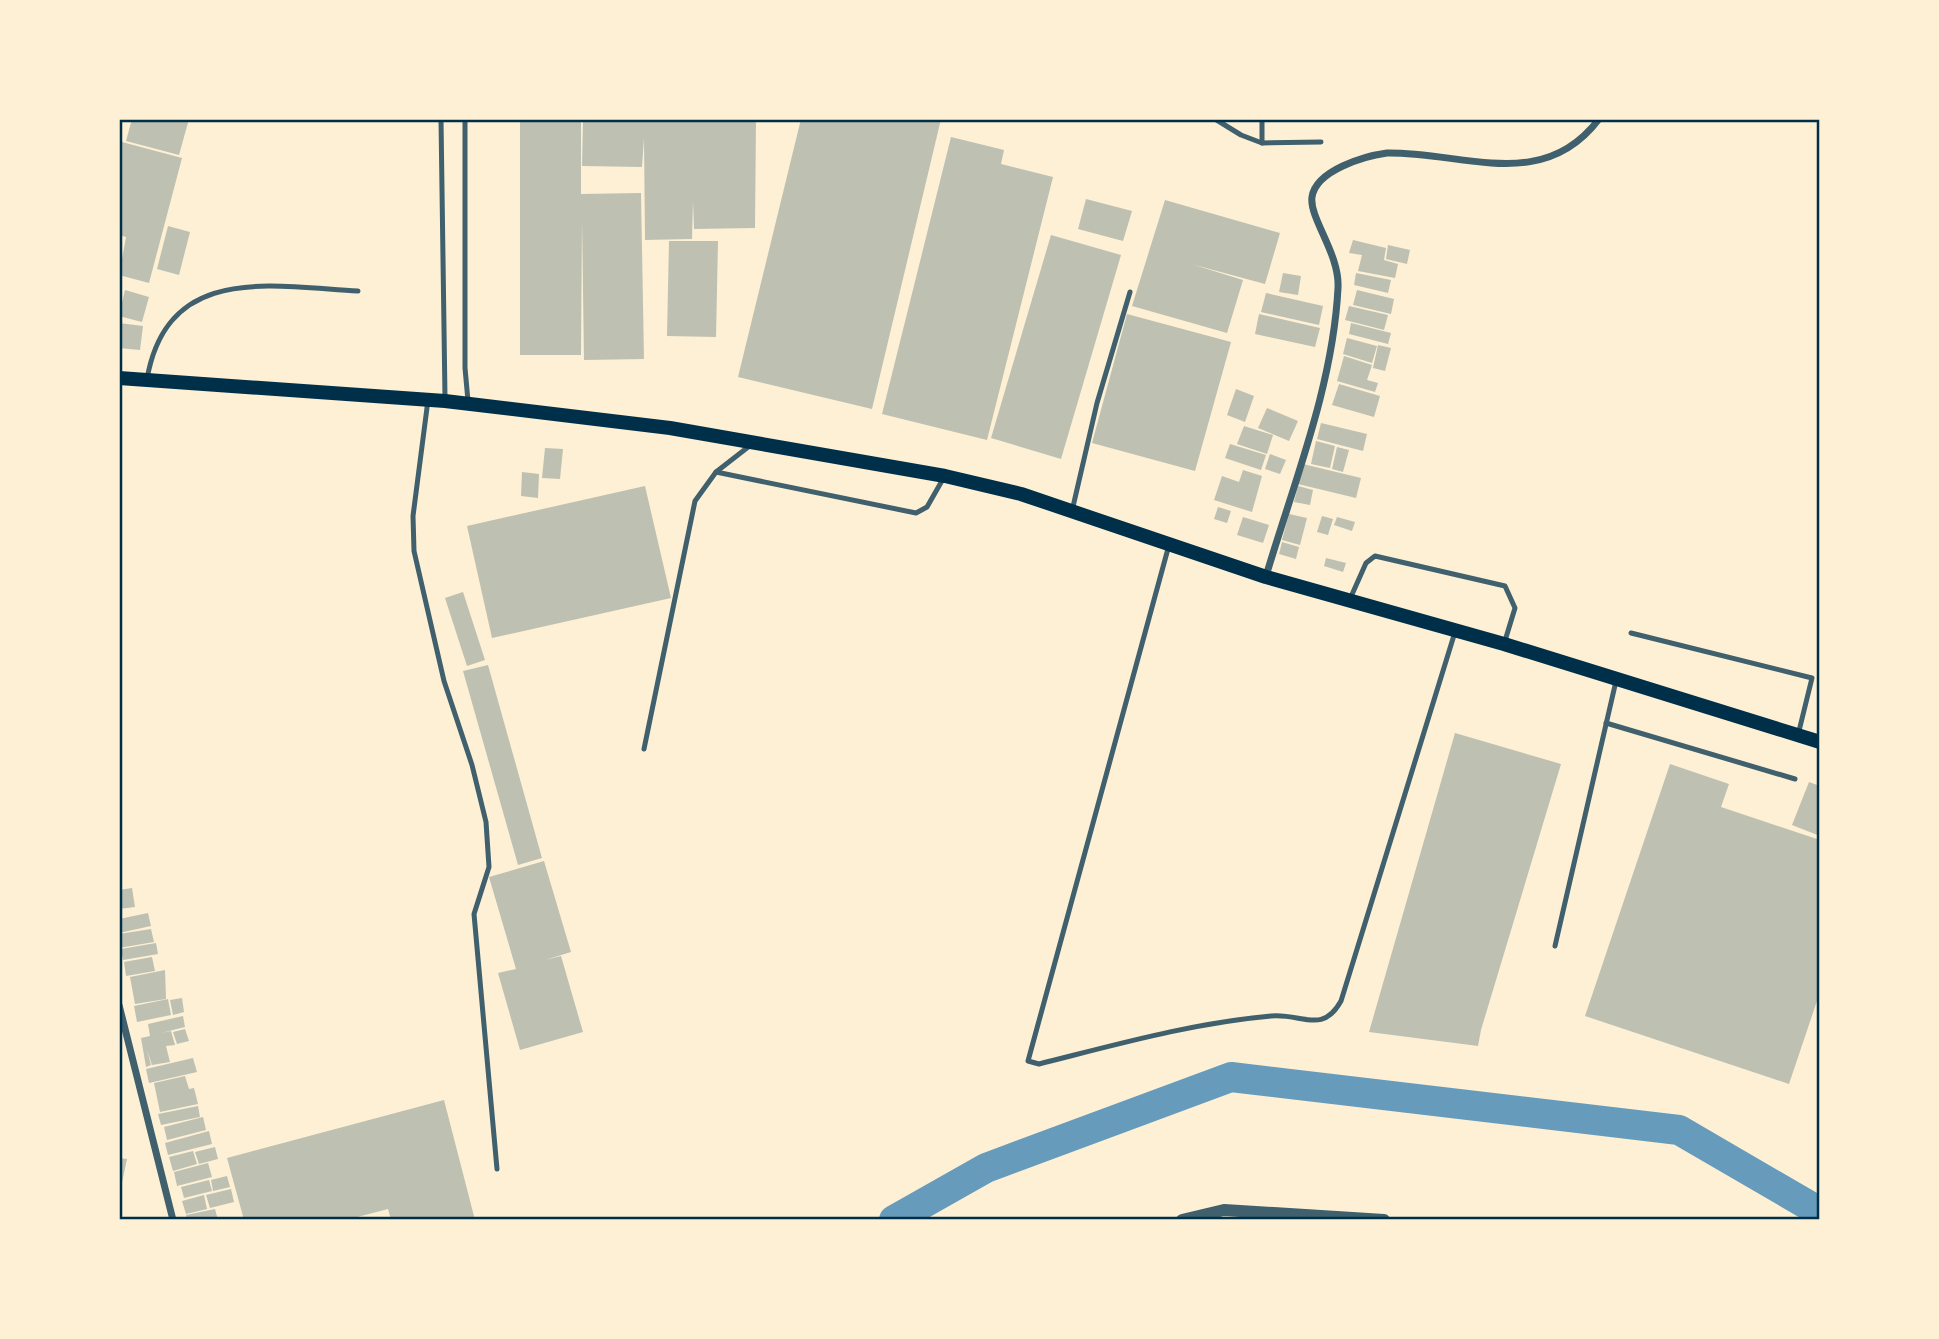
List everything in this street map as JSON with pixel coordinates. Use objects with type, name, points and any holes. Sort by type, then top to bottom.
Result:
[{"type":"main road","points":[[119,378],[445,401],[670,428],[945,476],[1072,510],[1266,577],[1504,644],[1820,741]]},
{"type":"street","points":[[1266,577],[1324,386],[1334,330],[1338,275],[1331,247],[1316,217],[1312,197],[1317,186],[1326,176],[1370,155],[1387,153],[1502,163],[1551,159],[1584,138],[1599,119]]},
{"type":"street","points":[[119,1005],[173,1220]]},
{"type":"street","points":[[1182,1220],[1224,1210],[1384,1220]]},
{"type":"lane","points":[[441,119],[445,401]]},
{"type":"lane","points":[[465,119],[464,368],[468,404]]},
{"type":"lane","points":[[1215,119],[1241,135],[1262,143],[1321,142]]},
{"type":"lane","points":[[1262,119],[1262,143]]},
{"type":"lane","points":[[147,379],[151,355],[163,329],[182,308],[217,291],[259,286],[358,291]]},
{"type":"lane","points":[[1072,510],[1097,403],[1130,292]]},
{"type":"lane","points":[[429,400],[413,516],[414,551],[444,681],[472,765],[486,822],[489,867],[474,914],[497,1169]]},
{"type":"lane","points":[[644,749],[695,501],[716,472],[755,442]]},
{"type":"lane","points":[[716,472],[916,513],[927,507],[945,476]]},
{"type":"lane","points":[[1170,542],[1028,1061],[1039,1063],[1178,1030],[1270,1016],[1287,1015],[1321,1021],[1333,1015],[1341,1001],[1455,631]]},
{"type":"lane","points":[[1350,600],[1366,563],[1375,556],[1504,586],[1515,608],[1504,644]]},
{"type":"lane","points":[[1631,633],[1812,678],[1798,735]]},
{"type":"lane","points":[[1555,946],[1616,678]]},
{"type":"lane","points":[[1606,723],[1795,779]]},
{"type":"building","points":[[132,119],[189,119],[179,155],[126,141]]},
{"type":"building","points":[[520,119],[581,119],[581,194],[641,193],[644,359],[584,360],[582,219],[581,355],[520,355]]},
{"type":"building","points":[[583,119],[756,119],[755,228],[694,229],[693,201],[692,239],[645,240],[644,138],[642,167],[582,166]]},
{"type":"building","points":[[801,119],[941,119],[872,409],[738,377]]},
{"type":"building","points":[[951,137],[1004,150],[1001,164],[1053,177],[987,440],[882,414]]},
{"type":"building","points":[[122,142],[182,158],[149,283],[119,275],[126,237],[119,235],[119,155]]},
{"type":"building","points":[[1086,199],[1132,211],[1123,241],[1078,229]]},
{"type":"building","points":[[1165,200],[1280,233],[1265,284],[1191,264],[1243,280],[1227,333],[1132,306]]},
{"type":"building","points":[[168,226],[190,232],[179,275],[157,269]]},
{"type":"building","points":[[1051,235],[1121,255],[1061,459],[991,438]]},
{"type":"building","points":[[1353,240],[1386,248],[1384,260],[1398,264],[1395,278],[1358,271],[1362,255],[1349,253]]},
{"type":"building","points":[[669,241],[718,241],[716,337],[667,336]]},
{"type":"building","points":[[1388,245],[1410,250],[1407,264],[1386,259]]},
{"type":"building","points":[[1283,273],[1301,276],[1298,295],[1279,292]]},
{"type":"building","points":[[1356,273],[1391,280],[1388,293],[1354,285]]},
{"type":"building","points":[[125,290],[149,297],[142,322],[119,316]]},
{"type":"building","points":[[1357,290],[1394,299],[1391,314],[1353,305]]},
{"type":"building","points":[[1266,293],[1323,306],[1319,325],[1261,312]]},
{"type":"building","points":[[1349,306],[1388,315],[1384,330],[1345,320]]},
{"type":"building","points":[[1127,314],[1231,342],[1195,471],[1092,443]]},
{"type":"building","points":[[1259,314],[1320,328],[1315,347],[1255,334]]},
{"type":"building","points":[[119,323],[143,326],[140,350],[119,348]]},
{"type":"building","points":[[1351,323],[1391,333],[1388,344],[1349,334]]},
{"type":"building","points":[[1347,338],[1377,346],[1372,363],[1343,354]]},
{"type":"building","points":[[1378,345],[1391,348],[1385,371],[1373,368]]},
{"type":"building","points":[[1344,356],[1372,365],[1367,380],[1378,383],[1375,392],[1337,381]]},
{"type":"building","points":[[1339,384],[1380,396],[1374,417],[1332,405]]},
{"type":"building","points":[[1236,389],[1254,396],[1245,422],[1227,415]]},
{"type":"building","points":[[1267,408],[1298,421],[1289,441],[1258,428]]},
{"type":"building","points":[[1321,423],[1367,434],[1363,451],[1317,439]]},
{"type":"building","points":[[1244,426],[1273,435],[1267,454],[1237,444]]},
{"type":"building","points":[[1316,441],[1335,446],[1330,468],[1311,464]]},
{"type":"building","points":[[1230,444],[1266,455],[1261,470],[1225,458]]},
{"type":"building","points":[[1337,447],[1349,450],[1343,472],[1332,469]]},
{"type":"building","points":[[545,448],[563,449],[560,479],[542,478]]},
{"type":"building","points":[[1270,454],[1286,460],[1280,474],[1265,469]]},
{"type":"building","points":[[1303,464],[1361,478],[1356,498],[1298,484]]},
{"type":"building","points":[[1243,470],[1262,476],[1252,512],[1214,500],[1222,476],[1239,482]]},
{"type":"building","points":[[522,472],[539,474],[538,498],[521,496]]},
{"type":"building","points":[[645,486],[671,598],[492,638],[467,526]]},
{"type":"building","points":[[1298,486],[1313,490],[1310,505],[1294,502]]},
{"type":"building","points":[[1218,507],[1231,511],[1227,523],[1214,519]]},
{"type":"building","points":[[1289,514],[1307,518],[1300,545],[1282,540]]},
{"type":"building","points":[[1322,516],[1333,519],[1328,535],[1317,532]]},
{"type":"building","points":[[1243,517],[1269,525],[1263,543],[1237,535]]},
{"type":"building","points":[[1337,517],[1355,522],[1352,531],[1334,525]]},
{"type":"building","points":[[1282,542],[1299,547],[1296,559],[1279,554]]},
{"type":"building","points":[[1326,558],[1346,563],[1343,572],[1324,566]]},
{"type":"building","points":[[463,592],[485,660],[467,666],[445,598]]},
{"type":"building","points":[[488,665],[542,858],[518,865],[463,671]]},
{"type":"building","points":[[1455,733],[1561,764],[1478,1046],[1369,1032]]},
{"type":"building","points":[[1670,764],[1729,784],[1721,807],[1820,840],[1820,992],[1789,1084],[1585,1016]]},
{"type":"building","points":[[1809,782],[1820,786],[1820,836],[1792,825]]},
{"type":"building","points":[[544,861],[571,952],[545,960],[561,956],[583,1032],[520,1050],[498,973],[516,969],[489,877]]},
{"type":"building","points":[[132,888],[135,907],[119,909],[119,890]]},
{"type":"building","points":[[148,913],[151,926],[119,933],[119,919]]},
{"type":"building","points":[[151,929],[154,942],[119,948],[119,934]]},
{"type":"building","points":[[156,943],[158,954],[123,960],[121,949]]},
{"type":"building","points":[[152,957],[155,971],[126,976],[124,962]]},
{"type":"building","points":[[165,970],[166,999],[135,1004],[130,977]]},
{"type":"building","points":[[182,998],[184,1012],[173,1015],[170,1000]]},
{"type":"building","points":[[168,999],[171,1015],[137,1022],[134,1006]]},
{"type":"building","points":[[183,1016],[185,1027],[161,1033],[171,1031],[175,1045],[166,1046],[170,1062],[152,1065],[147,1050],[151,1065],[146,1067],[141,1038],[150,1036],[148,1024]]},
{"type":"building","points":[[185,1029],[189,1041],[177,1044],[173,1032]]},
{"type":"building","points":[[193,1058],[197,1072],[149,1083],[146,1069]]},
{"type":"building","points":[[185,1076],[189,1089],[194,1088],[198,1104],[160,1112],[154,1083]]},
{"type":"building","points":[[444,1100],[475,1220],[391,1220],[388,1209],[346,1220],[244,1220],[227,1158]]},
{"type":"building","points":[[198,1106],[200,1117],[161,1125],[158,1114]]},
{"type":"building","points":[[203,1117],[206,1130],[167,1140],[164,1127]]},
{"type":"building","points":[[209,1131],[212,1144],[168,1155],[165,1143]]},
{"type":"building","points":[[215,1147],[218,1159],[199,1164],[195,1152]]},
{"type":"building","points":[[193,1151],[197,1164],[173,1171],[169,1157]]},
{"type":"building","points":[[119,1158],[127,1159],[120,1192],[119,1192]]},
{"type":"building","points":[[208,1163],[212,1177],[177,1186],[174,1172]]},
{"type":"building","points":[[227,1176],[230,1187],[213,1191],[211,1180]]},
{"type":"building","points":[[209,1180],[212,1191],[184,1198],[181,1187]]},
{"type":"building","points":[[231,1189],[234,1202],[210,1208],[206,1195]]},
{"type":"building","points":[[204,1195],[207,1209],[186,1214],[182,1201]]},
{"type":"building","points":[[215,1209],[218,1220],[187,1220],[186,1215]]},
{"type":"waterway","points":[[894,1220],[986,1168],[1231,1077],[1679,1130],[1820,1212]]}]
